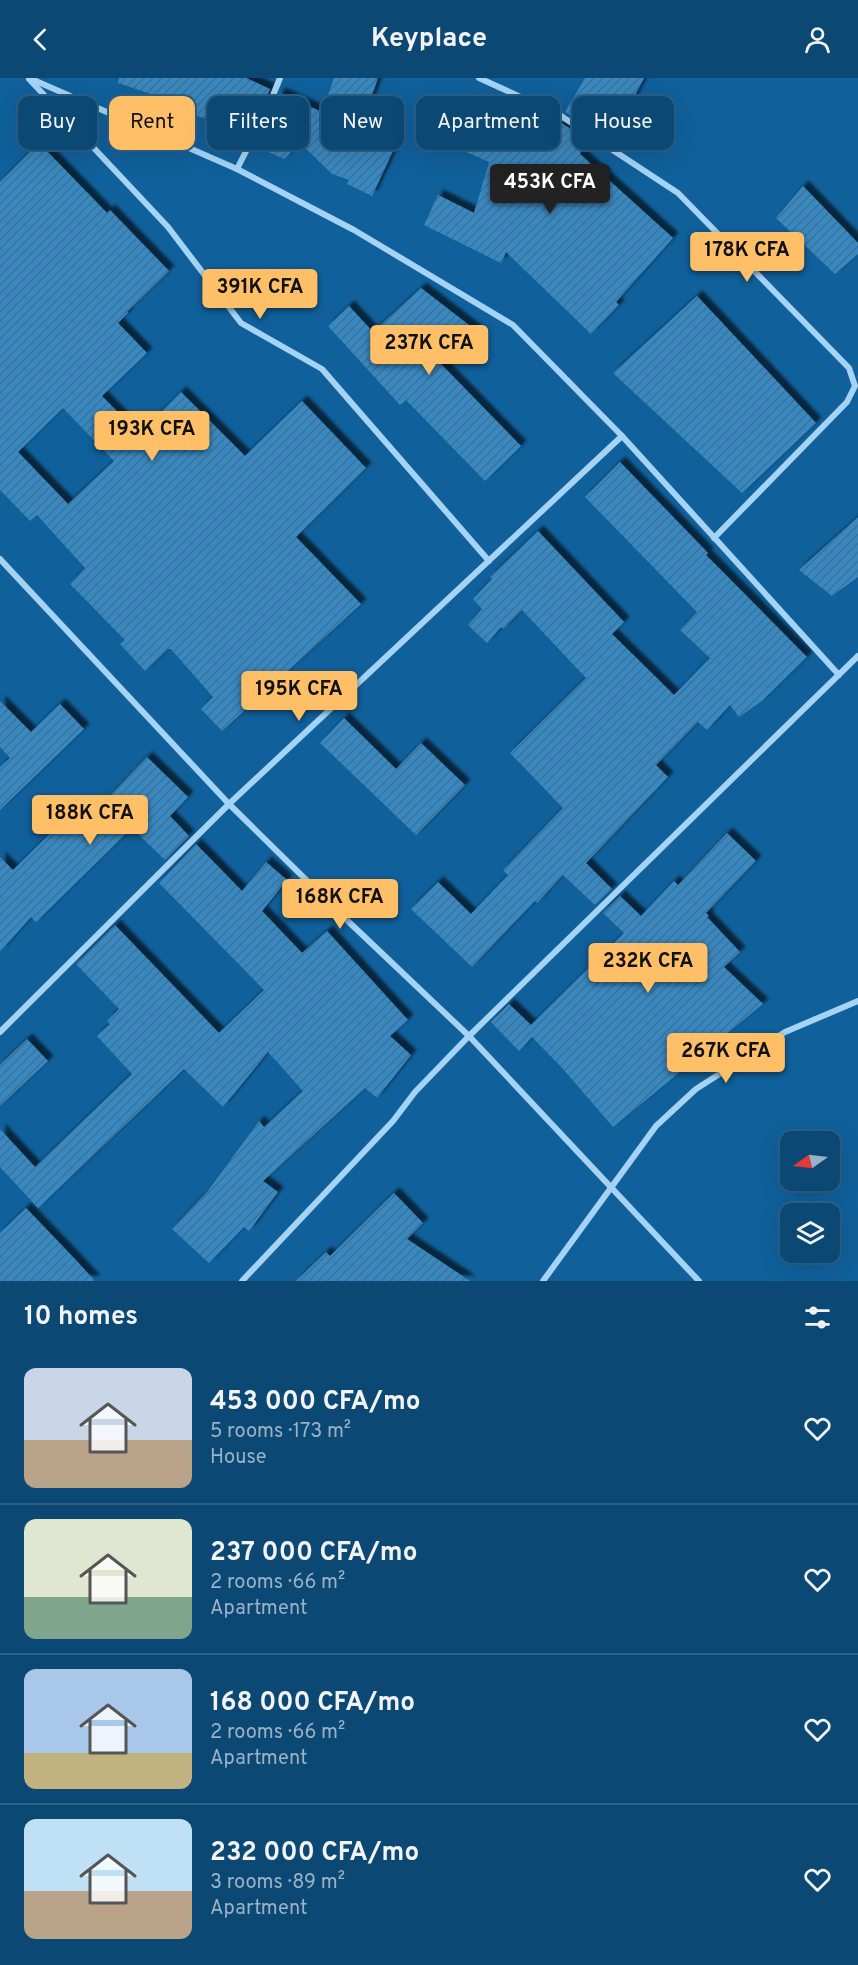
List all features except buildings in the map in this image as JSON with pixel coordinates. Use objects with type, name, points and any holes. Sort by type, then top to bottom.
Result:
[{"type":"street","points":[[28,78],[237,169],[354,230],[513,325],[622,436],[839,675]]},
{"type":"street","points":[[28,78],[168,227],[242,322],[322,369],[489,561]]},
{"type":"street","points":[[237,169],[267,110],[279,78]]},
{"type":"street","points":[[479,78],[558,114],[678,193],[849,368],[855,386],[848,402],[714,538]]},
{"type":"street","points":[[0,1032],[229,804],[622,436]]},
{"type":"street","points":[[0,559],[229,804],[469,1036],[699,1281]]},
{"type":"street","points":[[242,1281],[393,1121],[415,1092],[469,1036],[857,658]]},
{"type":"street","points":[[543,1281],[656,1126],[696,1089],[785,1032],[858,1001]]}]
